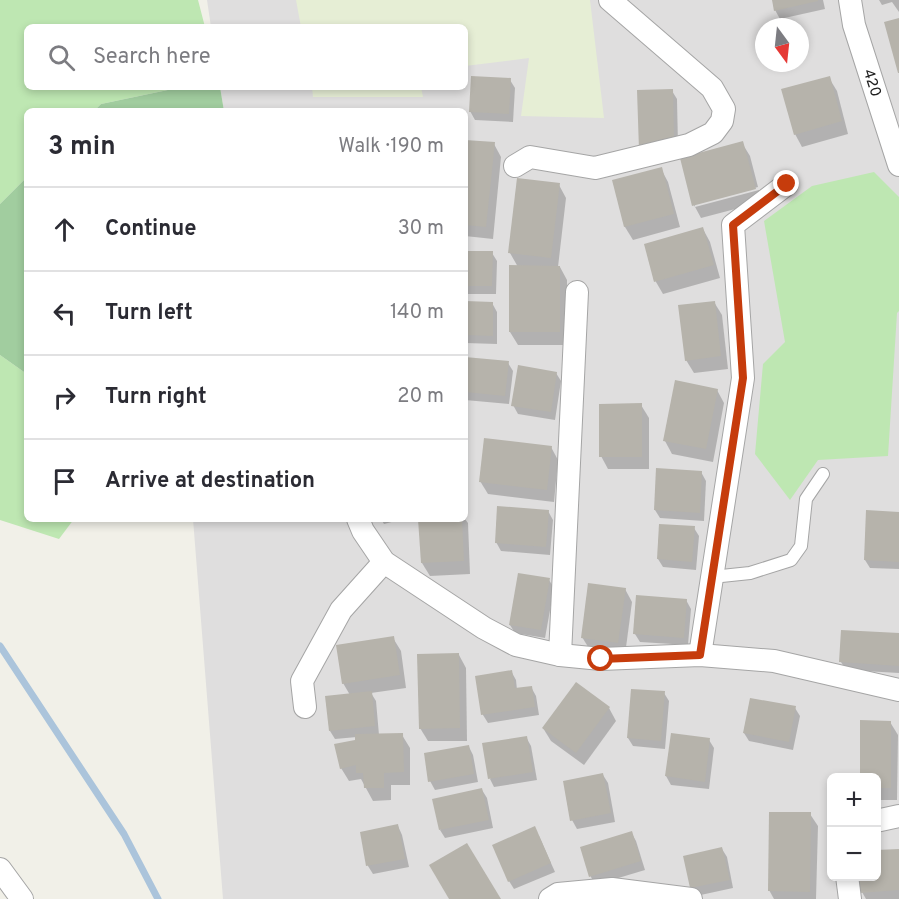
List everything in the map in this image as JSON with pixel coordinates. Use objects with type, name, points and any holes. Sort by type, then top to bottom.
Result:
[{"type":"street","points":[[514,166],[530,157],[595,168],[689,145],[713,133],[722,121],[724,109],[712,88],[610,0]]},
{"type":"street","name":"420","points":[[850,0],[854,25],[899,165]]},
{"type":"street","points":[[700,655],[743,378],[733,225],[787,184]]},
{"type":"street","points":[[560,655],[576,292]]},
{"type":"street","points":[[359,522],[384,562],[484,628],[516,645],[560,655],[601,659],[700,655],[774,662],[899,690]]},
{"type":"street","points":[[305,707],[302,681],[335,620],[341,610],[384,562]]},
{"type":"street","points":[[881,820],[899,816]]},
{"type":"street","points":[[0,869],[22,899]]},
{"type":"street","points":[[848,881],[850,899]]},
{"type":"street","points":[[550,899],[558,894],[612,889],[691,899]]},
{"type":"lane","points":[[712,577],[750,573],[791,560],[801,546],[806,499],[823,474]]},
{"type":"shaded area","points":[[207,0],[899,0],[899,899],[223,899],[193,522],[468,522],[468,108],[224,108],[220,90],[468,90],[468,24],[211,24]]},
{"type":"green space","points":[[0,0],[198,0],[204,24],[24,24],[24,90],[168,90],[101,104],[97,108],[24,108],[24,180],[0,204]]},
{"type":"green space","points":[[296,0],[590,0],[604,118],[521,116],[529,58],[468,66],[468,24],[300,24]]},
{"type":"green space","points":[[168,90],[220,90],[224,108],[97,108],[101,104]]},
{"type":"green space","points":[[312,90],[422,90],[423,97],[313,97]]},
{"type":"green space","points":[[874,172],[899,197],[899,311],[897,313],[888,456],[818,460],[790,500],[755,454],[763,364],[785,342],[764,221],[812,186]]},
{"type":"green space","points":[[24,180],[24,372],[0,355],[0,204]]},
{"type":"green space","points":[[0,355],[24,372],[24,522],[72,522],[59,539],[0,520]]},
{"type":"building","points":[[772,0],[818,0],[818,1],[774,11]]},
{"type":"building","points":[[899,18],[899,73],[898,73],[884,22]]},
{"type":"building","points":[[471,76],[511,78],[509,114],[469,112]]},
{"type":"building","points":[[830,76],[842,121],[794,135],[781,89]]},
{"type":"building","points":[[673,89],[674,138],[639,150],[637,90]]},
{"type":"building","points":[[468,140],[495,142],[486,227],[468,225]]},
{"type":"building","points":[[743,141],[756,189],[692,206],[680,158]]},
{"type":"building","points":[[662,167],[674,214],[624,227],[612,180]]},
{"type":"building","points":[[517,178],[560,183],[551,258],[508,253]]},
{"type":"building","points":[[703,227],[714,265],[654,282],[644,244]]},
{"type":"building","points":[[468,251],[493,251],[492,286],[468,286]]},
{"type":"building","points":[[509,265],[560,266],[560,332],[509,332]]},
{"type":"building","points":[[468,301],[493,302],[493,336],[468,335]]},
{"type":"building","points":[[715,301],[721,356],[685,361],[678,305]]},
{"type":"building","points":[[468,357],[509,361],[505,396],[468,392]]},
{"type":"building","points":[[518,365],[557,372],[551,412],[511,406]]},
{"type":"building","points":[[675,380],[718,389],[706,449],[663,441]]},
{"type":"building","points":[[642,403],[642,457],[599,457],[599,404]]},
{"type":"building","points":[[484,438],[552,446],[547,490],[479,482]]},
{"type":"building","points":[[656,468],[702,471],[700,513],[654,510]]},
{"type":"building","points":[[497,506],[549,510],[546,547],[495,543]]},
{"type":"building","points":[[866,510],[899,512],[899,562],[864,560]]},
{"type":"building","points":[[418,522],[462,522],[464,561],[421,563]]},
{"type":"building","points":[[659,524],[695,526],[692,562],[657,559]]},
{"type":"building","points":[[518,573],[550,578],[541,630],[509,625]]},
{"type":"building","points":[[588,583],[626,588],[618,643],[581,638]]},
{"type":"building","points":[[636,595],[687,599],[684,638],[633,634]]},
{"type":"building","points":[[841,630],[899,633],[899,666],[839,662]]},
{"type":"building","points":[[394,636],[400,675],[342,684],[336,645]]},
{"type":"building","points":[[459,653],[460,728],[419,729],[417,654]]},
{"type":"building","points":[[512,670],[515,688],[532,686],[535,707],[481,715],[475,676]]},
{"type":"building","points":[[576,682],[610,707],[576,753],[542,728]]},
{"type":"building","points":[[631,689],[665,691],[661,741],[627,738]]},
{"type":"building","points":[[372,691],[375,726],[329,731],[325,696]]},
{"type":"building","points":[[750,698],[796,706],[789,742],[743,733]]},
{"type":"building","points":[[860,720],[891,721],[891,788],[881,788],[881,773],[860,773]]},
{"type":"building","points":[[403,733],[404,772],[384,773],[384,788],[364,788],[363,773],[356,773],[356,765],[340,769],[334,744],[355,740],[355,734]]},
{"type":"building","points":[[671,733],[710,738],[705,782],[665,776]]},
{"type":"building","points":[[527,736],[533,772],[488,779],[482,743]]},
{"type":"building","points":[[469,745],[474,774],[428,782],[424,753]]},
{"type":"building","points":[[603,773],[611,813],[570,821],[563,781]]},
{"type":"building","points":[[482,788],[489,820],[439,830],[432,799]]},
{"type":"building","points":[[769,812],[811,812],[810,892],[768,891]]},
{"type":"building","points":[[398,824],[405,859],[366,866],[360,832]]},
{"type":"building","points":[[535,826],[551,863],[508,882],[492,845]]},
{"type":"building","points":[[632,831],[641,861],[589,877],[580,847]]},
{"type":"building","points":[[467,843],[501,899],[449,899],[429,865]]},
{"type":"building","points":[[722,847],[730,880],[690,888],[683,856]]},
{"type":"building","points":[[899,849],[899,890],[860,893],[859,881],[881,881],[881,850]]},
{"type":"waterway","points":[[0,646],[124,834],[158,899]]},
{"type":"route","points":[[601,659],[700,655],[743,378],[733,225],[787,184]]}]
